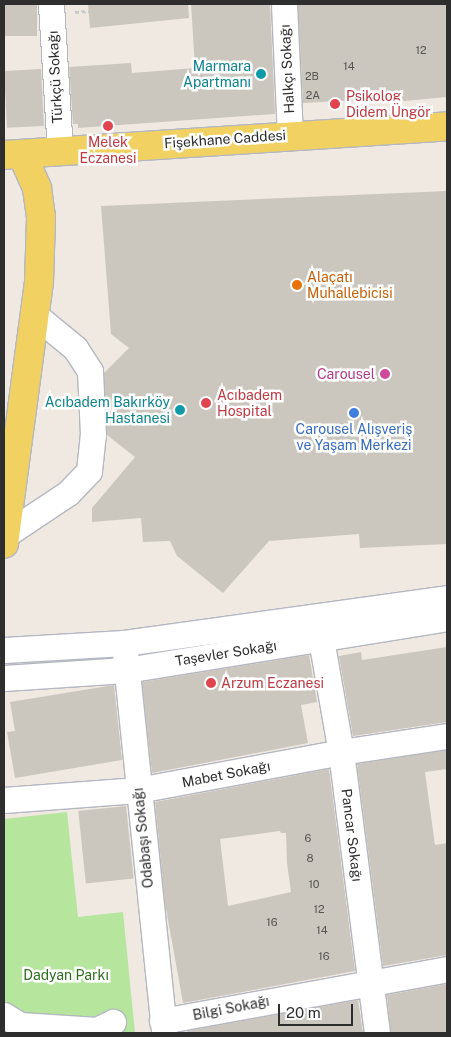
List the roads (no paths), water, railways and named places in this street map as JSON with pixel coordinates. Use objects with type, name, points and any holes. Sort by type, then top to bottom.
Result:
[{"type":"main road","name":"Fişekhane Caddesi","points":[[13,155],[290,134],[447,126]]},
{"type":"main road","points":[[5,540],[36,316],[41,217],[37,188],[13,155]]},
{"type":"street","name":"Türkçü Sokağı","points":[[52,4],[60,150]]},
{"type":"street","name":"Halkçı Sokağı","points":[[284,4],[290,134]]},
{"type":"street","points":[[5,540],[68,493],[88,471],[93,435],[90,371],[75,348],[36,316]]},
{"type":"street","name":"Taşevler Sokağı","points":[[4,678],[126,670],[447,598]]},
{"type":"street","name":"Taşevler Sokağı","points":[[4,650],[124,643],[319,626],[447,618]]},
{"type":"street","name":"Pancar Sokağı","points":[[319,626],[341,752],[377,1033]]},
{"type":"street","name":"Odabaşı Sokağı","points":[[124,643],[163,1027]]},
{"type":"street","name":"Mabet Sokağı","points":[[4,800],[138,790],[341,752],[447,736]]},
{"type":"street","name":"Bilgi Sokağı","points":[[163,1027],[371,982],[447,969]]},
{"type":"street","points":[[4,1015],[20,1025],[97,1030],[113,1022]]},
{"type":"place","name":"Marmara Apartmanı","points":[[261,74]]},
{"type":"place","name":"Psikolog Didem Üngör","points":[[335,104]]},
{"type":"place","name":"Melek Eczanesi","points":[[108,126]]},
{"type":"place","name":"Alaçatı Muhallebicisi","points":[[297,285]]},
{"type":"place","name":"Carousel","points":[[385,374]]},
{"type":"place","name":"Acıbadem Hospital","points":[[206,403]]},
{"type":"place","name":"Acıbadem Bakırköy Hastanesi","points":[[180,410]]},
{"type":"place","name":"Carousel Alışveriş ve Yaşam Merkezi","points":[[354,413]]},
{"type":"place","name":"Arzum Eczanesi","points":[[211,683]]},
{"type":"park label","name":"Dadyan Parkı","points":[[66,975]]}]
